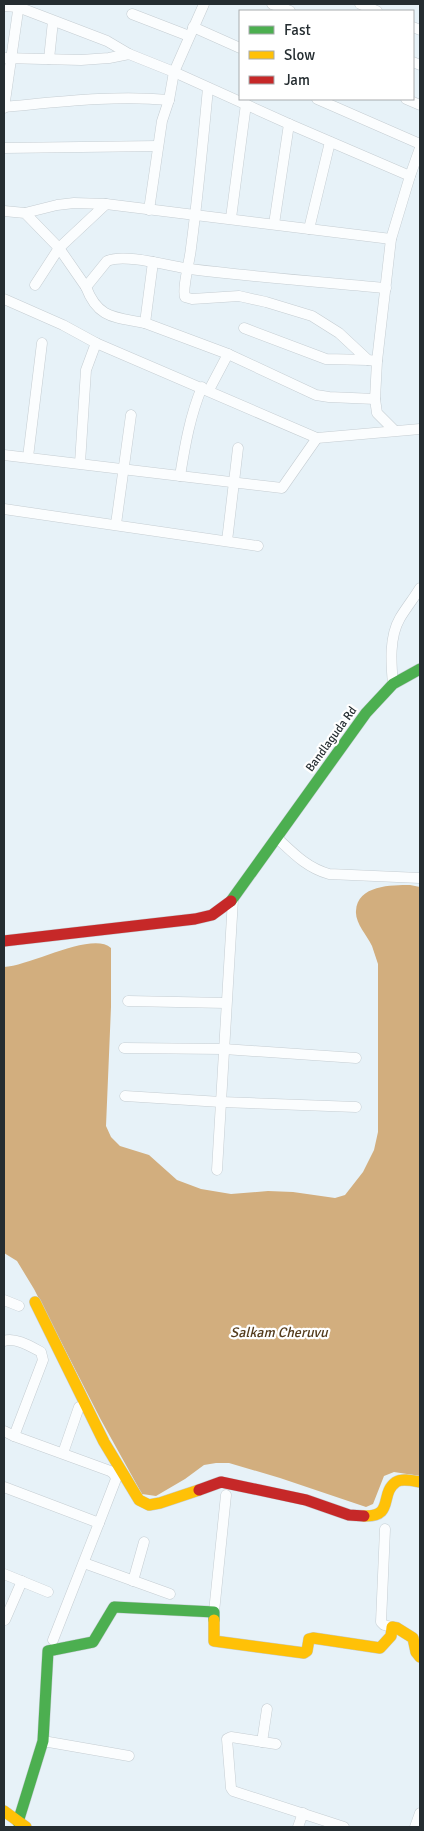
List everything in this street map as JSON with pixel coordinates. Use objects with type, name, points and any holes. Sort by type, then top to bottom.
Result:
[{"type":"main road","name":"Bandlaguda Rd","points":[[4,941],[212,916],[232,899],[366,712],[393,684],[420,669]]},
{"type":"main road","points":[[36,1302],[104,1442],[139,1500],[149,1505],[160,1504],[221,1482],[306,1500],[349,1515],[374,1516],[380,1514],[386,1505],[388,1494],[396,1482],[402,1480],[420,1482]]},
{"type":"main road","points":[[4,1811],[22,1825],[43,1741],[48,1651],[93,1642],[114,1607],[214,1612],[214,1641],[304,1653],[307,1650],[309,1639],[313,1638],[380,1648],[390,1636],[392,1627],[397,1628],[412,1638],[416,1652],[420,1656]]},
{"type":"street","points":[[149,210],[162,121],[169,100],[174,72],[204,4]]},
{"type":"street","points":[[272,4],[287,10]]},
{"type":"street","points":[[360,4],[375,10]]},
{"type":"street","points":[[4,6],[18,6],[107,41],[129,54],[410,176]]},
{"type":"street","points":[[18,6],[7,58],[4,108],[88,99],[149,98],[169,100]]},
{"type":"street","points":[[132,14],[239,48]]},
{"type":"street","points":[[49,59],[53,20]]},
{"type":"street","points":[[7,58],[110,58],[129,54]]},
{"type":"street","points":[[208,88],[189,268],[184,292],[185,297],[192,299],[238,296],[266,302],[312,316],[340,333],[373,361]]},
{"type":"street","points":[[319,100],[420,144]]},
{"type":"street","points":[[408,100],[420,105]]},
{"type":"street","points":[[231,218],[246,104]]},
{"type":"street","points":[[274,224],[289,124]]},
{"type":"street","points":[[309,229],[330,142]]},
{"type":"street","points":[[4,148],[158,146]]},
{"type":"street","points":[[394,430],[377,413],[373,361],[386,288],[391,239],[420,148]]},
{"type":"street","points":[[4,211],[25,213],[57,204],[106,204],[391,239]]},
{"type":"street","points":[[35,285],[58,248],[106,204]]},
{"type":"street","points":[[25,213],[58,248],[86,287],[90,299],[99,310],[110,316],[145,323],[228,354],[316,395],[375,399]]},
{"type":"street","points":[[86,287],[102,266],[112,259],[386,288]]},
{"type":"street","points":[[145,323],[153,262]]},
{"type":"street","points":[[4,299],[96,342],[317,438],[420,428]]},
{"type":"street","points":[[244,328],[326,359],[373,361]]},
{"type":"street","points":[[80,463],[86,370],[96,342]]},
{"type":"street","points":[[28,457],[42,343]]},
{"type":"street","points":[[180,476],[187,432],[193,409],[228,354]]},
{"type":"street","points":[[116,524],[131,415]]},
{"type":"street","points":[[4,455],[282,488],[317,438]]},
{"type":"street","points":[[227,541],[238,448]]},
{"type":"street","points":[[4,508],[258,546]]},
{"type":"street","points":[[393,684],[391,658],[394,634],[399,619],[420,588]]},
{"type":"street","points":[[277,838],[306,864],[319,871],[330,874],[420,878]]},
{"type":"street","points":[[217,1170],[232,899]]},
{"type":"street","points":[[128,1001],[226,1003]]},
{"type":"street","points":[[124,1048],[224,1050],[356,1058]]},
{"type":"street","points":[[125,1096],[356,1107]]},
{"type":"street","points":[[4,1300],[19,1306]]},
{"type":"street","points":[[4,1341],[12,1340],[34,1348],[41,1352],[43,1360],[14,1436]]},
{"type":"street","points":[[63,1454],[79,1407]]},
{"type":"street","points":[[4,1431],[110,1471],[116,1479],[53,1640]]},
{"type":"street","points":[[4,1487],[100,1523]]},
{"type":"street","points":[[214,1612],[226,1495]]},
{"type":"street","points":[[385,1529],[381,1622],[392,1627]]},
{"type":"street","points":[[133,1581],[144,1542]]},
{"type":"street","points":[[84,1563],[170,1594]]},
{"type":"street","points":[[4,1574],[48,1592]]},
{"type":"street","points":[[5,1620],[22,1581]]},
{"type":"street","points":[[262,1742],[266,1709]]},
{"type":"street","points":[[276,1744],[231,1737],[227,1739],[231,1788],[233,1792],[344,1827]]},
{"type":"street","points":[[43,1741],[130,1756]]},
{"type":"street","points":[[415,1827],[420,1813]]},
{"type":"street","points":[[298,1827],[303,1814]]},
{"type":"water","name":"Salkam Cheruvu","points":[[410,885],[420,887],[420,1476],[394,1472],[384,1476],[373,1504],[366,1507],[229,1463],[204,1465],[156,1496],[142,1494],[101,1420],[34,1289],[17,1261],[4,1253],[4,967],[76,946],[102,944],[111,948],[111,1007],[106,1126],[111,1137],[120,1146],[149,1155],[177,1180],[201,1189],[231,1194],[268,1191],[293,1192],[335,1198],[345,1195],[363,1172],[374,1150],[378,1132],[378,964],[372,946],[357,920],[358,902],[362,896],[377,888]]},
{"type":"traffic: fast","points":[[231,901],[366,713],[393,684],[420,669]]},
{"type":"traffic: fast","points":[[18,1822],[43,1741],[48,1651],[93,1642],[114,1607],[214,1612],[214,1620]]},
{"type":"traffic: slow","points":[[35,1302],[104,1442],[139,1500],[149,1505],[199,1490]]},
{"type":"traffic: slow","points":[[364,1516],[380,1513],[391,1487],[396,1482],[405,1480],[420,1482]]},
{"type":"traffic: slow","points":[[214,1620],[214,1641],[304,1653],[307,1651],[309,1639],[313,1638],[380,1648],[391,1636],[392,1627],[413,1638],[416,1652],[420,1657]]},
{"type":"traffic: slow","points":[[4,1811],[26,1827]]},
{"type":"traffic: jam","points":[[4,941],[195,919],[212,915],[231,901]]},
{"type":"traffic: jam","points":[[199,1490],[221,1482],[306,1500],[349,1515],[364,1516]]}]
